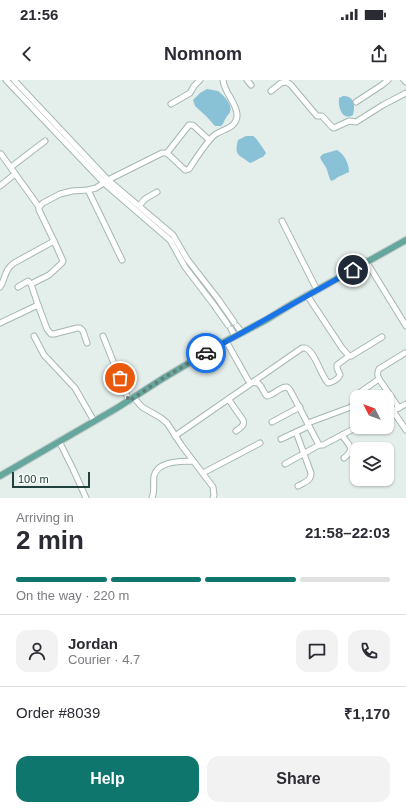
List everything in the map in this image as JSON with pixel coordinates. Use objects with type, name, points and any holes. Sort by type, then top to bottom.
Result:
[{"type":"main road","points":[[0,476],[132,399],[162,379],[235,336],[366,261],[406,240]]},
{"type":"street","points":[[6,80],[46,123],[106,182],[170,240],[185,267],[235,336]]},
{"type":"street","points":[[14,80],[50,118],[106,182],[139,206],[173,235],[187,259],[242,333]]},
{"type":"street","points":[[171,104],[190,93],[200,80]]},
{"type":"street","points":[[39,207],[43,203],[60,194],[96,188],[164,152],[185,170],[188,170],[209,140],[216,134],[229,128],[237,118],[234,105],[223,85],[223,80]]},
{"type":"street","points":[[247,80],[251,85]]},
{"type":"street","points":[[356,102],[388,80]]},
{"type":"street","points":[[271,91],[281,83],[287,82],[317,116],[322,116],[334,128],[349,121],[355,123],[383,105],[406,93]]},
{"type":"street","points":[[46,123],[50,118]]},
{"type":"street","points":[[167,153],[189,125],[194,126],[209,140]]},
{"type":"street","points":[[11,167],[45,141]]},
{"type":"street","points":[[1,154],[39,207],[39,210],[63,261],[62,264],[49,275],[31,284]]},
{"type":"street","points":[[0,186],[15,174]]},
{"type":"street","points":[[88,190],[122,260]]},
{"type":"street","points":[[139,206],[145,199],[157,192]]},
{"type":"street","points":[[282,221],[317,290]]},
{"type":"street","points":[[0,287],[4,281],[9,266],[54,241]]},
{"type":"street","points":[[366,261],[406,326]]},
{"type":"street","points":[[18,287],[28,281],[31,284],[46,329],[49,333],[54,334],[80,328],[87,342]]},
{"type":"street","points":[[307,295],[348,356]]},
{"type":"street","points":[[0,323],[38,305]]},
{"type":"street","points":[[34,336],[44,355],[75,388],[94,421]]},
{"type":"street","points":[[103,336],[132,399],[167,423],[213,487],[213,498]]},
{"type":"street","points":[[175,436],[302,348],[310,350],[328,383],[339,378],[340,375],[337,365],[348,356],[351,356],[382,337]]},
{"type":"street","points":[[226,342],[248,380],[260,385],[264,394],[269,396],[283,387],[287,387],[290,390],[319,445]]},
{"type":"street","points":[[399,408],[377,375],[377,372],[379,369],[405,353]]},
{"type":"street","points":[[281,439],[308,425],[351,407],[354,404],[356,396],[380,379]]},
{"type":"street","points":[[229,400],[244,423],[243,426],[236,431]]},
{"type":"street","points":[[394,410],[406,404]]},
{"type":"street","points":[[272,422],[300,407]]},
{"type":"street","points":[[394,412],[406,430]]},
{"type":"street","points":[[285,464],[350,430]]},
{"type":"street","points":[[296,432],[311,473],[309,480],[298,486]]},
{"type":"street","points":[[342,435],[351,450],[350,453],[344,458]]},
{"type":"street","points":[[59,441],[86,498]]},
{"type":"street","points":[[202,473],[260,443]]},
{"type":"street","points":[[152,498],[154,493],[154,476],[160,467],[171,463],[193,461]]},
{"type":"water","points":[[207,89],[218,91],[227,100],[230,106],[230,112],[221,126],[215,126],[195,106],[193,100]]},
{"type":"water","points":[[347,96],[352,100],[354,105],[353,115],[343,115],[339,106],[339,98]]},
{"type":"water","points":[[246,136],[253,136],[266,153],[263,157],[250,163],[238,154],[236,149],[238,140]]},
{"type":"water","points":[[337,150],[346,159],[349,172],[331,181],[320,157],[323,154]]},
{"type":"way so far","points":[[120,378],[129,401],[162,379],[206,353]]},
{"type":"route","points":[[206,353],[353,270]]}]
